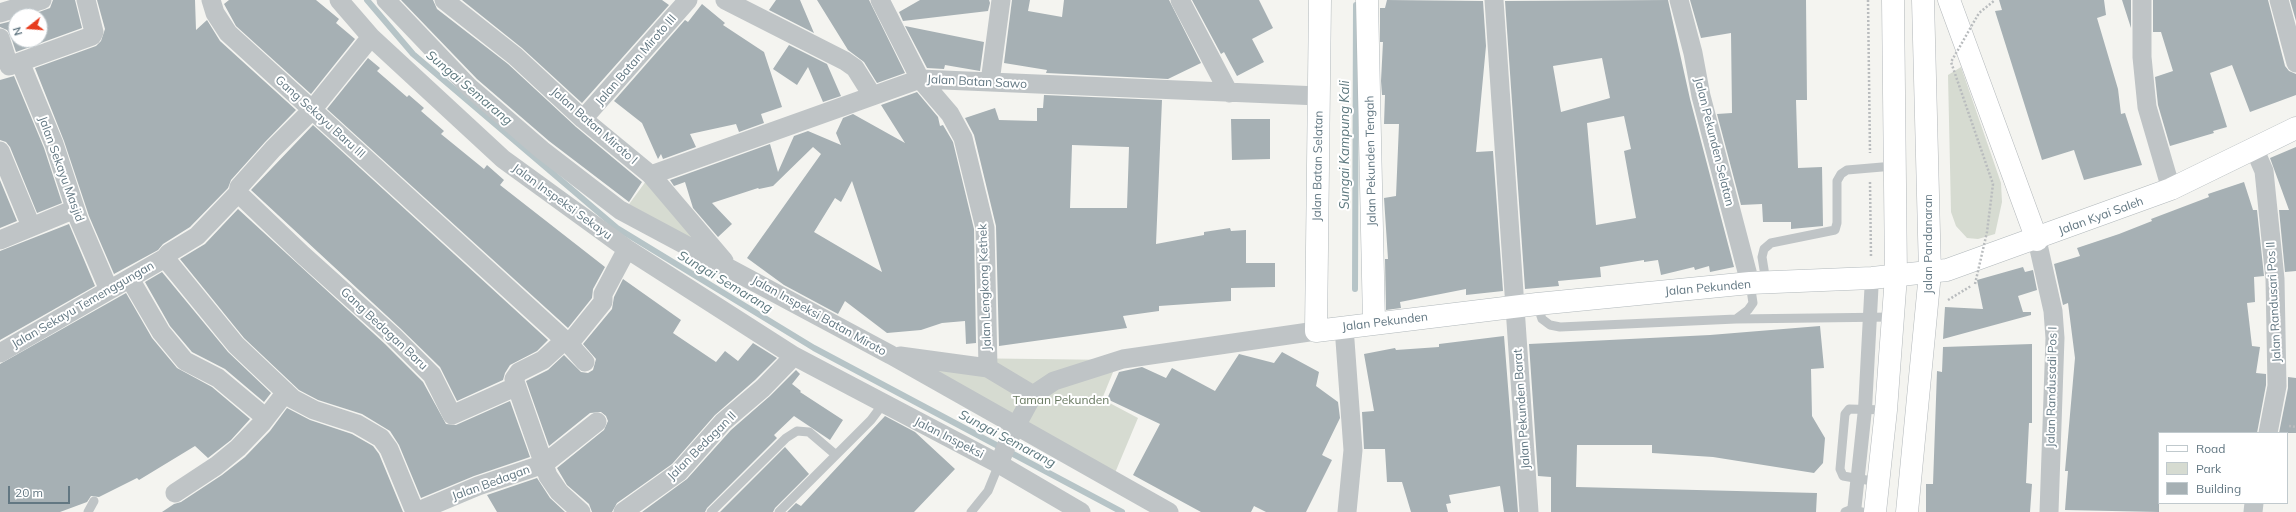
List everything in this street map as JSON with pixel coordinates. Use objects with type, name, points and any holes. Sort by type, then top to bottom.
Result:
[{"type":"main road","name":"Jalan Batan Selatan","points":[[1316,331],[1320,0]]},
{"type":"main road","name":"Jalan Pekunden Tengah","points":[[1367,0],[1374,322]]},
{"type":"main road","points":[[1858,512],[1868,480],[1875,410],[1894,317],[1896,276],[1893,0]]},
{"type":"main road","name":"Jalan Pandanaran","points":[[1907,512],[1930,273],[1923,0]]},
{"type":"main road","points":[[1948,0],[2037,240]]},
{"type":"main road","name":"Jalan Kyai Saleh","points":[[1896,276],[1947,270],[2037,240],[2171,190],[2296,128]]},
{"type":"main road","name":"Jalan Pekunden","points":[[1316,331],[1374,322],[1515,306],[1758,283],[1896,276]]},
{"type":"street","points":[[0,13],[42,0]]},
{"type":"street","points":[[10,66],[92,36],[94,32],[86,0]]},
{"type":"street","name":"Gang Sekayu Baru III","points":[[211,0],[215,13],[228,34],[567,342]]},
{"type":"street","name":"Jalan Inspeksi Sekayu","points":[[339,0],[370,37],[503,159],[627,249],[794,356],[815,367]]},
{"type":"street","name":"Jalan Inspeksi Batan Miroto","points":[[386,0],[469,87],[583,184],[620,210],[646,226],[729,267],[891,355],[1013,432],[1140,506],[1169,512]]},
{"type":"street","name":"Jalan Batan Miroto I","points":[[444,0],[515,56],[583,119],[651,175],[729,267]]},
{"type":"street","name":"Jalan Batan Miroto III","points":[[583,119],[688,0]]},
{"type":"street","points":[[725,0],[845,60],[854,68],[872,95]]},
{"type":"street","name":"Jalan Lengkong Kethek","points":[[880,0],[920,79],[950,114],[963,138],[985,228],[988,368]]},
{"type":"street","points":[[990,82],[1001,0]]},
{"type":"street","points":[[1180,0],[1229,93]]},
{"type":"street","points":[[1494,0],[1515,306]]},
{"type":"street","name":"Jalan Pekunden Selatan","points":[[1679,0],[1693,53],[1701,96],[1758,283]]},
{"type":"street","points":[[2142,0],[2142,57],[2147,108],[2171,190]]},
{"type":"street","points":[[2279,0],[2296,63]]},
{"type":"street","name":"Jalan Sekayu Temenggungan","points":[[0,353],[130,279],[165,258],[175,249],[197,236],[238,193],[239,187],[273,149],[312,110],[370,37]]},
{"type":"street","name":"Jalan Sekayu Masjid","points":[[0,38],[10,66],[54,144],[75,208],[109,290]]},
{"type":"street","name":"Jalan Batan Sawo","points":[[651,175],[920,79],[1319,96]]},
{"type":"street","name":"Jalan Randusari Pos II","points":[[2254,148],[2264,171],[2275,279],[2277,386],[2268,432]]},
{"type":"street","points":[[0,151],[31,226]]},
{"type":"street","name":"Gang Bedagan Baru","points":[[238,193],[303,255],[393,336],[432,375],[452,416],[516,387]]},
{"type":"street","points":[[0,240],[75,208]]},
{"type":"street","name":"Jalan Randusadi Pos I","points":[[2037,240],[2053,312],[2055,338],[2049,512]]},
{"type":"street","points":[[581,512],[559,492],[548,476],[514,379],[516,375],[543,360],[567,342],[603,302],[603,294],[627,249]]},
{"type":"street","name":"Jalan Bedagan","points":[[165,258],[236,345],[286,392],[314,410],[357,424],[381,438],[389,449],[416,512],[478,486],[544,464],[597,422]]},
{"type":"street","points":[[1872,278],[1871,317],[1875,410]]},
{"type":"street","points":[[130,279],[161,332],[185,361],[218,378],[266,418]]},
{"type":"street","name":"Jalan Pekunden Barat","points":[[1515,306],[1529,512]]},
{"type":"street","points":[[1344,327],[1353,450],[1347,512]]},
{"type":"street","name":"Jalan Pekunden","points":[[1033,395],[1054,381],[1123,359],[1316,331]]},
{"type":"street","points":[[567,342],[586,362]]},
{"type":"street","points":[[891,355],[988,368],[1033,395],[1013,432],[1000,461]]},
{"type":"street","name":"Jalan Bedagan II","points":[[623,512],[679,472],[723,422],[763,388],[794,356]]},
{"type":"street","name":"Jalan Inspeksi","points":[[815,367],[883,404],[1000,461],[1081,512]]},
{"type":"street","points":[[175,493],[216,466],[238,448],[266,418],[286,392]]},
{"type":"lane","points":[[1736,319],[1748,310],[1753,303],[1764,249],[1771,243],[1835,230],[1837,223],[1836,182],[1847,170],[1894,166]]},
{"type":"lane","points":[[1537,304],[1542,319],[1550,325],[1560,327],[1736,319],[1894,317]]},
{"type":"lane","points":[[779,512],[870,420],[883,404]]},
{"type":"lane","points":[[1868,480],[1843,476],[1840,469],[1845,414],[1849,409],[1875,410]]},
{"type":"lane","points":[[711,512],[786,438],[797,431],[809,432],[836,455]]},
{"type":"lane","points":[[971,512],[988,491],[1000,461]]},
{"type":"lane","points":[[88,512],[94,501]]},
{"type":"path","points":[[1868,0],[1872,278]]},
{"type":"path","points":[[1975,284],[1987,232],[1993,184],[1952,62],[1979,13],[1995,0]]},
{"type":"green space","points":[[1961,67],[2001,183],[2002,202],[1995,234],[1978,239],[1967,238],[1956,226],[1951,212],[1948,75]]},
{"type":"green space","points":[[649,177],[722,263],[624,211]]},
{"type":"green space","name":"Taman Pekunden","points":[[954,358],[1118,360],[1102,399],[1138,418],[1112,480],[913,363]]},
{"type":"building","points":[[53,0],[75,0],[82,28],[48,40],[48,9],[50,8]]},
{"type":"building","points":[[97,0],[195,0],[196,30],[207,20],[220,41],[296,110],[231,180],[228,188],[190,227],[163,244],[158,250],[114,274],[89,216],[64,141],[35,68],[96,46],[101,41],[105,29]]},
{"type":"building","points":[[229,0],[316,0],[339,19],[336,23],[355,39],[311,94],[236,26],[224,4]]},
{"type":"building","points":[[401,0],[433,0],[437,9],[508,64],[576,127],[642,182],[629,202],[549,141],[477,79]]},
{"type":"building","points":[[462,0],[662,0],[669,5],[582,103],[522,48]]},
{"type":"building","points":[[776,0],[800,0],[814,33],[769,10]]},
{"type":"building","points":[[817,0],[869,0],[905,73],[877,83],[864,62],[848,50]]},
{"type":"building","points":[[920,0],[989,0],[990,3],[988,11],[903,21],[899,12]]},
{"type":"building","points":[[1012,0],[1030,0],[1028,11],[1062,17],[1064,0],[1169,0],[1201,63],[1168,79],[1046,73],[1047,70],[1004,63]]},
{"type":"building","points":[[1192,0],[1259,0],[1273,28],[1252,39],[1264,62],[1237,76],[1224,52],[1221,54]]},
{"type":"building","points":[[1387,0],[1483,1],[1486,46],[1476,152],[1493,151],[1503,291],[1466,295],[1466,289],[1400,302],[1401,308],[1386,310],[1385,259],[1388,259],[1384,198],[1396,196],[1399,124],[1384,124],[1385,95],[1382,95],[1381,81],[1383,42],[1380,42],[1380,8],[1385,8]]},
{"type":"building","points":[[1668,0],[1690,99],[1734,267],[1710,272],[1709,266],[1695,270],[1694,267],[1661,275],[1658,260],[1644,262],[1644,260],[1600,267],[1601,277],[1558,281],[1559,286],[1525,289],[1505,1]],"holes":[[[1602,58],[1610,98],[1561,112],[1553,66]],[[1624,116],[1631,149],[1624,151],[1636,218],[1596,225],[1587,123]]]},
{"type":"building","points":[[1690,0],[1806,0],[1807,100],[1796,100],[1798,168],[1822,167],[1823,226],[1791,229],[1791,222],[1763,222],[1762,204],[1741,205],[1717,114],[1732,113],[1731,33],[1701,38]]},
{"type":"building","points":[[1999,0],[2104,0],[2106,15],[2097,18],[2118,89],[2121,114],[2125,113],[2142,165],[2084,180],[2074,150],[2042,160],[1995,11],[2002,10]]},
{"type":"building","points":[[2122,0],[2131,0],[2131,28]]},
{"type":"building","points":[[2153,0],[2268,0],[2285,66],[2289,71],[2296,74],[2296,95],[2250,112],[2232,65],[2210,73],[2227,127],[2213,131],[2214,133],[2170,146],[2158,105],[2155,77],[2173,71],[2161,32],[2153,32]]},
{"type":"building","points":[[2290,0],[2296,0],[2296,21]]},
{"type":"building","points":[[702,4],[725,23],[723,25],[764,52],[782,107],[761,114],[764,123],[739,132],[736,124],[690,134],[696,147],[663,159],[661,154],[658,159],[642,123],[614,101],[685,20],[688,22]]},
{"type":"building","points":[[8,22],[8,31],[0,27],[0,24]]},
{"type":"building","points":[[905,26],[984,42],[980,71],[945,65],[944,69],[927,68]]},
{"type":"building","points":[[789,45],[827,64],[841,96],[823,102],[808,67],[797,85],[773,69]]},
{"type":"building","points":[[15,48],[27,48],[16,52]]},
{"type":"building","points":[[368,58],[380,68],[377,71],[407,97],[409,95],[424,108],[421,111],[444,131],[441,134],[484,169],[487,165],[504,180],[500,185],[605,267],[593,289],[592,298],[568,328],[327,109]]},
{"type":"building","points":[[14,76],[44,148],[62,203],[37,213],[10,147],[6,142],[0,140],[0,80]]},
{"type":"building","points":[[917,92],[938,117],[940,126],[943,125],[953,142],[974,229],[976,343],[966,344],[965,321],[942,323],[921,330],[887,333],[845,301],[838,314],[784,285],[747,258],[821,154],[813,147],[773,186],[758,188],[712,203],[732,224],[718,237],[693,208],[685,182],[674,186],[670,180],[770,144],[778,172],[794,136],[808,131],[841,145],[836,133],[843,118],[853,114],[905,143],[881,105]],"holes":[[[852,181],[882,272],[814,232],[835,198],[841,202]]]},
{"type":"building","points":[[1044,95],[1162,100],[1156,244],[1204,235],[1204,232],[1230,228],[1231,231],[1246,230],[1246,263],[1275,263],[1275,287],[1231,288],[1231,301],[1159,306],[1159,311],[1123,316],[1127,328],[999,346],[996,226],[974,135],[965,118],[995,108],[999,120],[1037,121],[1037,108],[1043,108]],"holes":[[[1072,145],[1129,147],[1127,208],[1070,208]]]},
{"type":"building","points":[[1231,119],[1270,119],[1270,159],[1232,160]]},
{"type":"building","points":[[313,125],[548,340],[537,351],[510,365],[503,380],[457,401],[440,367],[251,190]]},
{"type":"building","points":[[2296,147],[2296,271],[2285,272],[2279,210],[2289,210],[2270,158]]},
{"type":"building","points":[[0,180],[17,221],[0,228]]},
{"type":"building","points":[[2244,182],[2253,210],[2257,210],[2264,276],[2254,277],[2255,302],[2247,303],[2252,346],[2260,347],[2256,373],[2266,374],[2266,385],[2257,432],[2158,432],[2159,512],[2065,510],[2068,471],[2065,471],[2075,358],[2068,303],[2063,305],[2054,264],[2080,256],[2077,248],[2152,221],[2151,219],[2209,197],[2208,194]]},
{"type":"building","points":[[238,209],[385,344],[423,382],[446,424],[456,425],[510,401],[530,457],[474,476],[421,498],[399,445],[390,431],[362,414],[318,400],[299,390],[244,338],[180,259],[205,244]]},
{"type":"building","points":[[69,224],[95,286],[0,340],[0,251]]},
{"type":"building","points":[[2023,267],[2025,272],[2033,270],[2037,290],[2018,296],[2023,312],[2031,312],[2031,315],[1943,339],[1945,307],[1983,309],[1977,280]]},
{"type":"building","points":[[162,272],[228,352],[271,393],[264,402],[225,369],[192,352],[170,326],[145,282]]},
{"type":"building","points":[[623,279],[681,320],[673,333],[716,362],[725,351],[738,361],[753,343],[777,358],[755,380],[715,415],[672,464],[617,503],[612,512],[592,512],[589,504],[567,485],[557,468],[604,430],[608,421],[606,416],[601,412],[590,413],[549,446],[526,381],[548,370],[564,355],[581,372],[588,373],[593,370],[596,359],[583,344],[612,309],[614,297]]},
{"type":"building","points":[[126,293],[152,338],[177,368],[212,387],[250,419],[231,440],[208,458],[195,446],[139,480],[137,478],[99,497],[91,496],[87,502],[60,512],[0,512],[0,364]]},
{"type":"building","points":[[1820,326],[1824,368],[1811,369],[1812,416],[1825,438],[1823,463],[1814,473],[1713,457],[1652,453],[1652,445],[1577,445],[1576,487],[1817,493],[1816,512],[1551,512],[1551,477],[1538,476],[1529,344],[1710,335]]},
{"type":"building","points":[[1504,336],[1518,512],[1504,512],[1500,486],[1449,495],[1451,503],[1446,504],[1448,512],[1411,512],[1402,482],[1387,482],[1385,449],[1364,449],[1362,412],[1374,411],[1364,354],[1395,348],[1396,350],[1439,347],[1439,344]]},
{"type":"building","points":[[2032,344],[2032,423],[2029,423],[2026,483],[2032,484],[2030,512],[1926,512],[1926,484],[1933,484],[1937,371],[1942,372],[1943,347]]},
{"type":"building","points":[[1282,352],[1319,372],[1316,386],[1338,402],[1340,418],[1322,455],[1332,460],[1306,512],[1266,512],[1254,506],[1251,512],[1201,512],[1133,475],[1160,424],[1107,399],[1119,372],[1142,367],[1166,378],[1172,368],[1215,391],[1239,354],[1274,363]]},
{"type":"building","points":[[796,370],[800,374],[792,384],[801,391],[800,392],[843,420],[830,440],[794,416],[774,435],[777,438],[707,508],[705,512],[642,512],[687,479],[731,430],[770,396]]},
{"type":"building","points":[[2288,377],[2296,378],[2296,433],[2279,432],[2288,388]]},
{"type":"building","points":[[287,408],[310,420],[352,434],[373,446],[379,454],[403,512],[162,512],[174,504],[181,502],[222,475],[245,457],[270,431]]},
{"type":"building","points":[[885,416],[915,432],[955,469],[914,512],[787,512],[796,503],[801,506]]},
{"type":"building","points":[[785,447],[809,474],[775,508],[773,512],[720,512]]},
{"type":"building","points":[[537,478],[550,498],[565,512],[497,512],[487,495]]},
{"type":"waterway","name":"Sungai Semarang","points":[[367,0],[413,54],[617,228],[814,348],[1122,512]]},
{"type":"waterway","name":"Sungai Kampung Kali","points":[[1355,289],[1356,5]]}]
